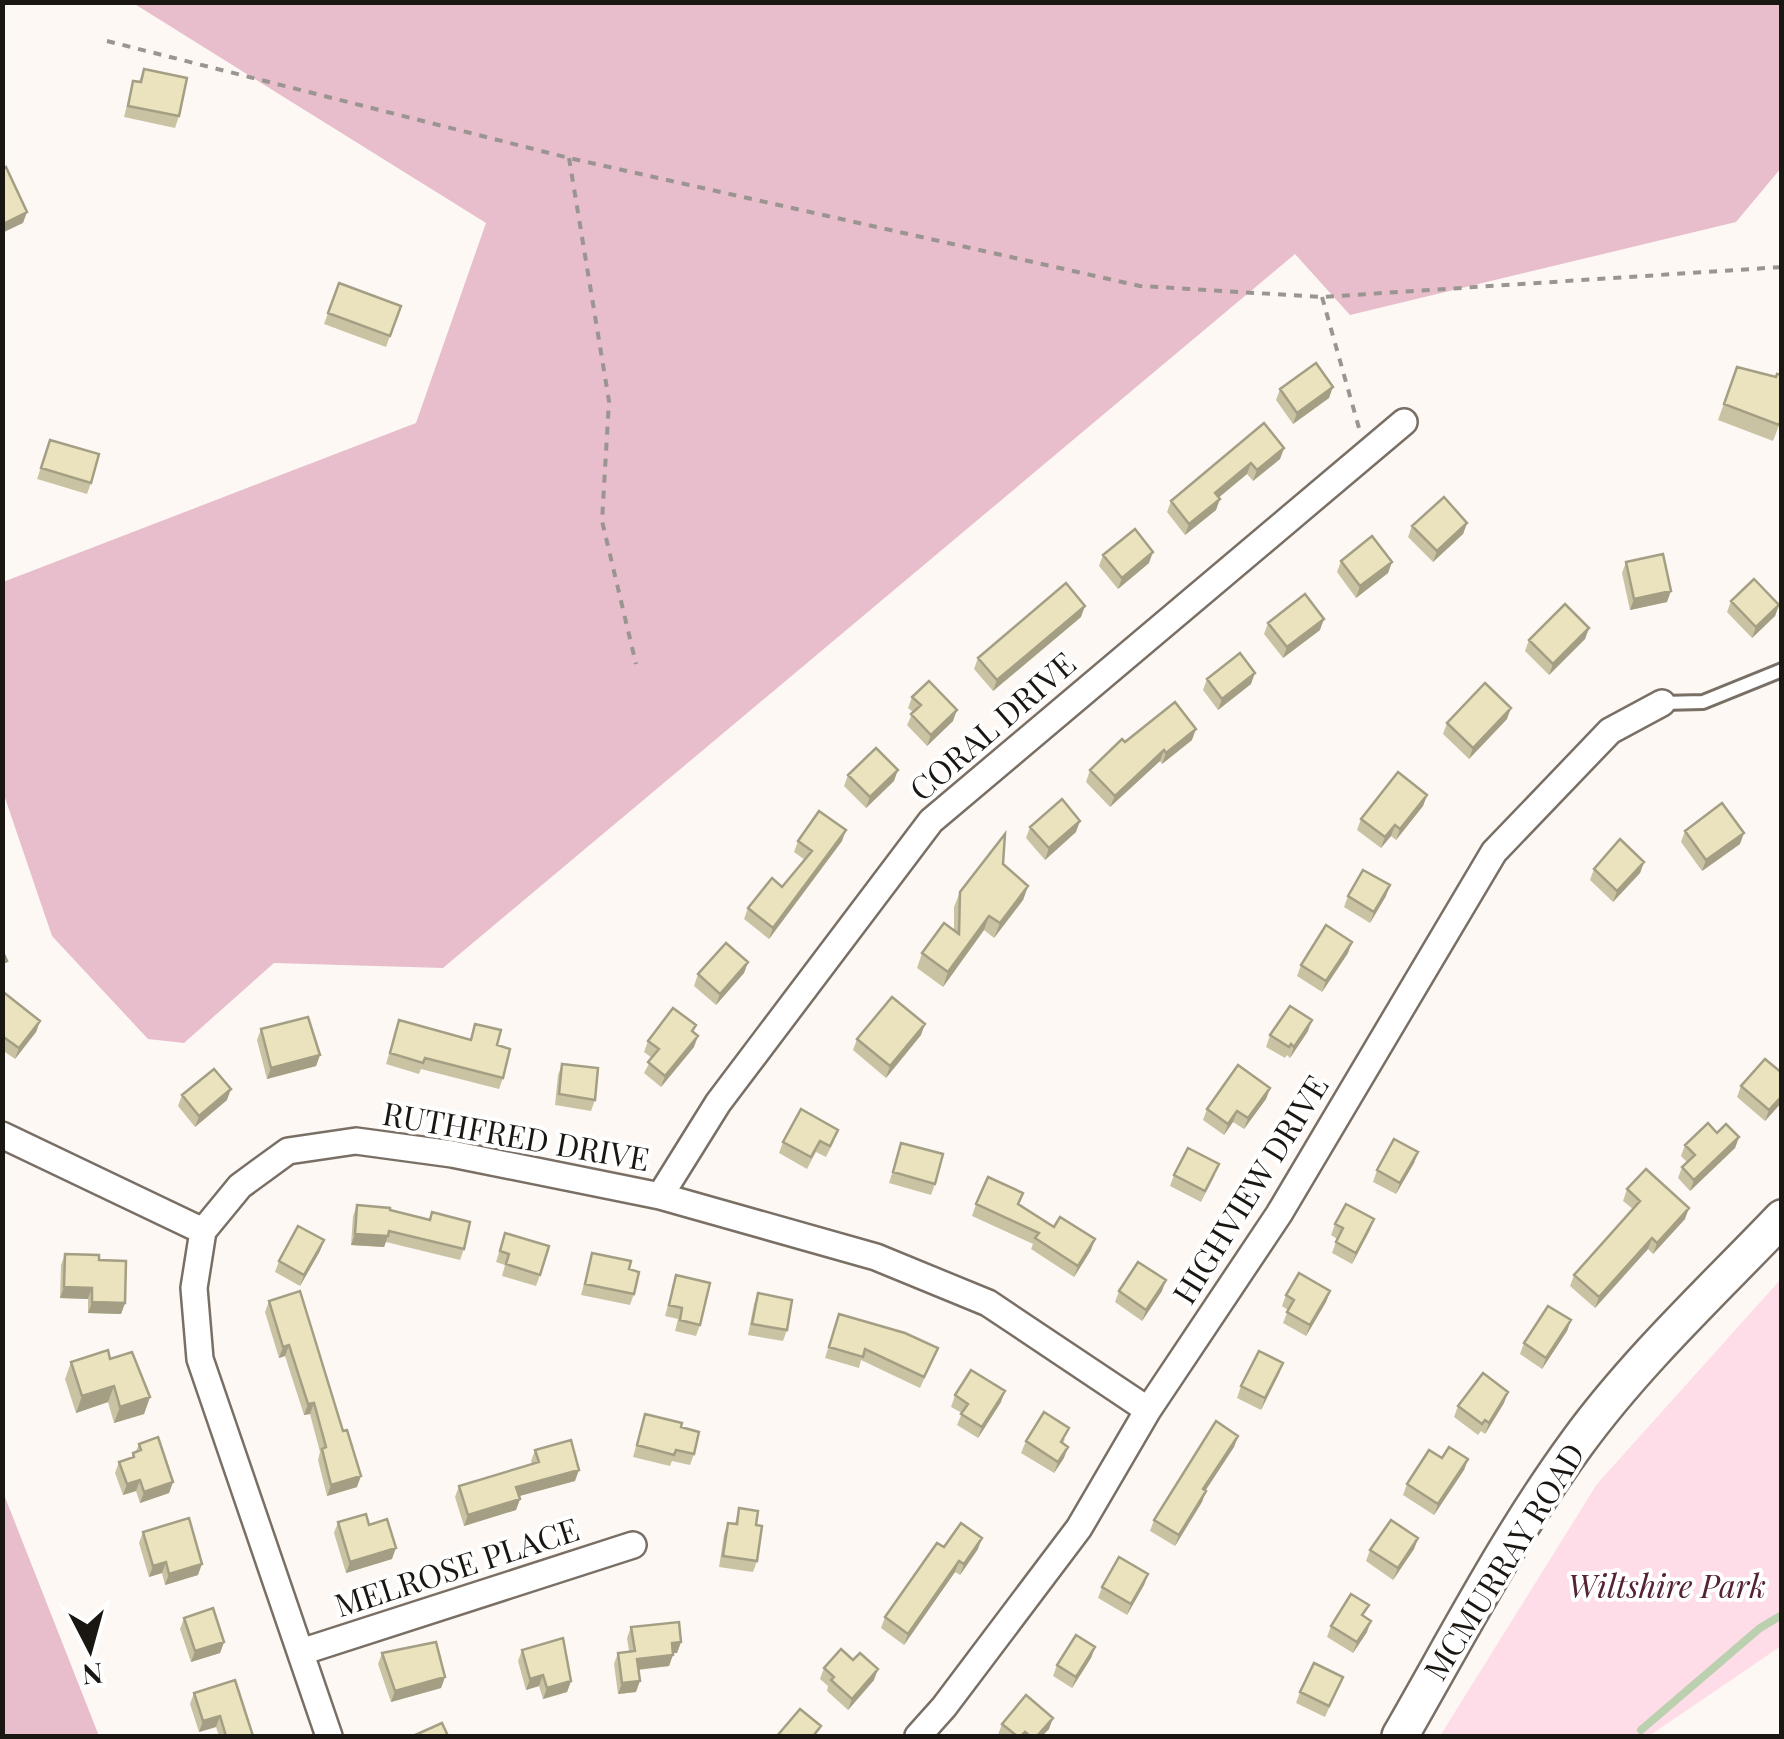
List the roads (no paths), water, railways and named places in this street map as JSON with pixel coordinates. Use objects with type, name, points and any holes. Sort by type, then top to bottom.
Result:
[{"type":"main road","name":"MCMURRAY ROAD","points":[[1400,1736],[1488,1578],[1579,1440],[1622,1388],[1782,1218]]},
{"type":"street","name":"CORAL DRIVE","points":[[660,1196],[718,1103],[930,820],[1404,422]]},
{"type":"street","name":"HIGHVIEW DRIVE","points":[[918,1736],[1079,1528],[1148,1410],[1279,1214],[1494,852],[1610,730],[1662,703]]},
{"type":"street","points":[[2,1135],[203,1231],[194,1288],[200,1360],[329,1736]]},
{"type":"street","name":"RUTHFRED DRIVE","points":[[203,1231],[240,1186],[288,1151],[356,1141],[452,1154],[660,1196],[876,1257],[988,1302],[1148,1410]]},
{"type":"street","name":"MELROSE PLACE","points":[[300,1652],[633,1545]]},
{"type":"lane","points":[[1662,703],[1703,702],[1782,670]]},
{"type":"waterway","points":[[1641,1730],[1760,1628],[1782,1615]]},
{"type":"park label","name":"Wiltshire Park","points":[[1667,1587]]}]
